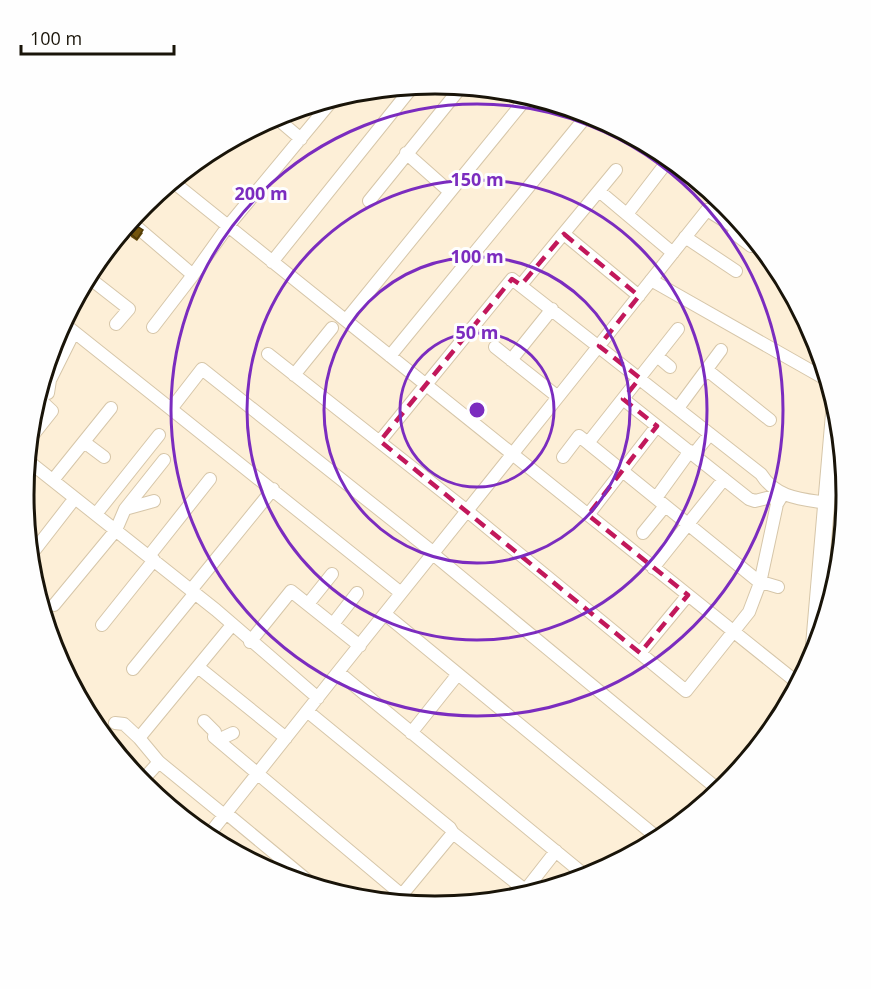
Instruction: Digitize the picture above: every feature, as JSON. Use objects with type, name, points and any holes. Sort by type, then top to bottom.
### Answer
[{"type":"main road","points":[[826,587],[833,441]]},
{"type":"main road","points":[[818,614],[836,466]]},
{"type":"street","points":[[272,262],[407,94]]},
{"type":"street","points":[[369,201],[455,94]]},
{"type":"street","points":[[346,321],[522,103]]},
{"type":"street","points":[[153,327],[228,226],[325,109]]},
{"type":"street","points":[[390,356],[582,121]]},
{"type":"street","points":[[283,124],[301,139]]},
{"type":"street","points":[[406,153],[450,192]]},
{"type":"street","points":[[627,214],[664,165]]},
{"type":"street","points":[[521,285],[616,170]]},
{"type":"street","points":[[179,186],[792,678]]},
{"type":"street","points":[[599,191],[673,253]]},
{"type":"street","points":[[214,828],[707,210],[734,227]]},
{"type":"street","points":[[137,227],[193,275]]},
{"type":"street","points":[[736,229],[734,233],[748,243]]},
{"type":"street","points":[[564,234],[639,296]]},
{"type":"street","points":[[685,237],[736,270]]},
{"type":"street","points":[[380,441],[512,279],[761,474],[767,484],[783,494],[829,514]]},
{"type":"street","points":[[651,280],[818,375]]},
{"type":"street","points":[[96,282],[129,309],[116,324]]},
{"type":"street","points":[[511,360],[552,309]]},
{"type":"street","points":[[294,375],[332,328]]},
{"type":"street","points":[[70,329],[401,593]]},
{"type":"street","points":[[588,443],[678,329]]},
{"type":"street","points":[[60,356],[74,332]]},
{"type":"street","points":[[495,347],[558,397]]},
{"type":"street","points":[[678,408],[721,351]]},
{"type":"street","points":[[268,354],[466,510],[686,692],[749,612],[760,583],[777,504],[783,494]]},
{"type":"street","points":[[657,356],[670,367]]},
{"type":"street","points":[[171,409],[202,369],[433,554],[713,784]]},
{"type":"street","points":[[707,370],[770,420]]},
{"type":"street","points":[[41,425],[52,411],[47,396]]},
{"type":"street","points":[[623,399],[749,499],[755,501],[783,494]]},
{"type":"street","points":[[53,480],[111,408]]},
{"type":"street","points":[[588,515],[657,426]]},
{"type":"street","points":[[643,533],[692,452],[710,434]]},
{"type":"street","points":[[96,514],[159,435]]},
{"type":"street","points":[[563,457],[579,436],[760,583],[778,587]]},
{"type":"street","points":[[84,441],[104,457]]},
{"type":"street","points":[[54,605],[116,530],[125,509],[164,460]]},
{"type":"street","points":[[35,466],[193,592],[318,698]]},
{"type":"street","points":[[102,625],[210,479]]},
{"type":"street","points":[[653,568],[724,479]]},
{"type":"street","points":[[133,669],[273,489]]},
{"type":"street","points":[[38,545],[75,498]]},
{"type":"street","points":[[125,509],[154,501]]},
{"type":"street","points":[[37,541],[42,540]]},
{"type":"street","points":[[308,604],[332,574]]},
{"type":"street","points":[[250,642],[291,591],[360,646]]},
{"type":"street","points":[[333,624],[357,593]]},
{"type":"street","points":[[640,653],[688,596]]},
{"type":"street","points":[[385,614],[651,832]]},
{"type":"street","points":[[138,738],[232,625]]},
{"type":"street","points":[[198,667],[286,738]]},
{"type":"street","points":[[338,672],[577,869]]},
{"type":"street","points":[[411,733],[458,674]]},
{"type":"street","points":[[307,711],[450,828],[516,888]]},
{"type":"street","points":[[204,721],[215,732],[214,737],[393,893]]},
{"type":"street","points":[[116,723],[124,724],[159,762],[225,814],[284,866]]},
{"type":"street","points":[[218,740],[233,733]]},
{"type":"street","points":[[148,774],[159,762]]},
{"type":"street","points":[[402,894],[453,833]]},
{"type":"street","points":[[529,884],[556,852]]},
{"type":"highlighted area","points":[[564,234],[639,296],[599,346],[640,378],[623,399],[657,426],[588,515],[688,595],[640,653],[380,441],[512,279],[521,285]]},
{"type":"building","points":[[137,226],[143,230],[137,239],[131,234]]}]
